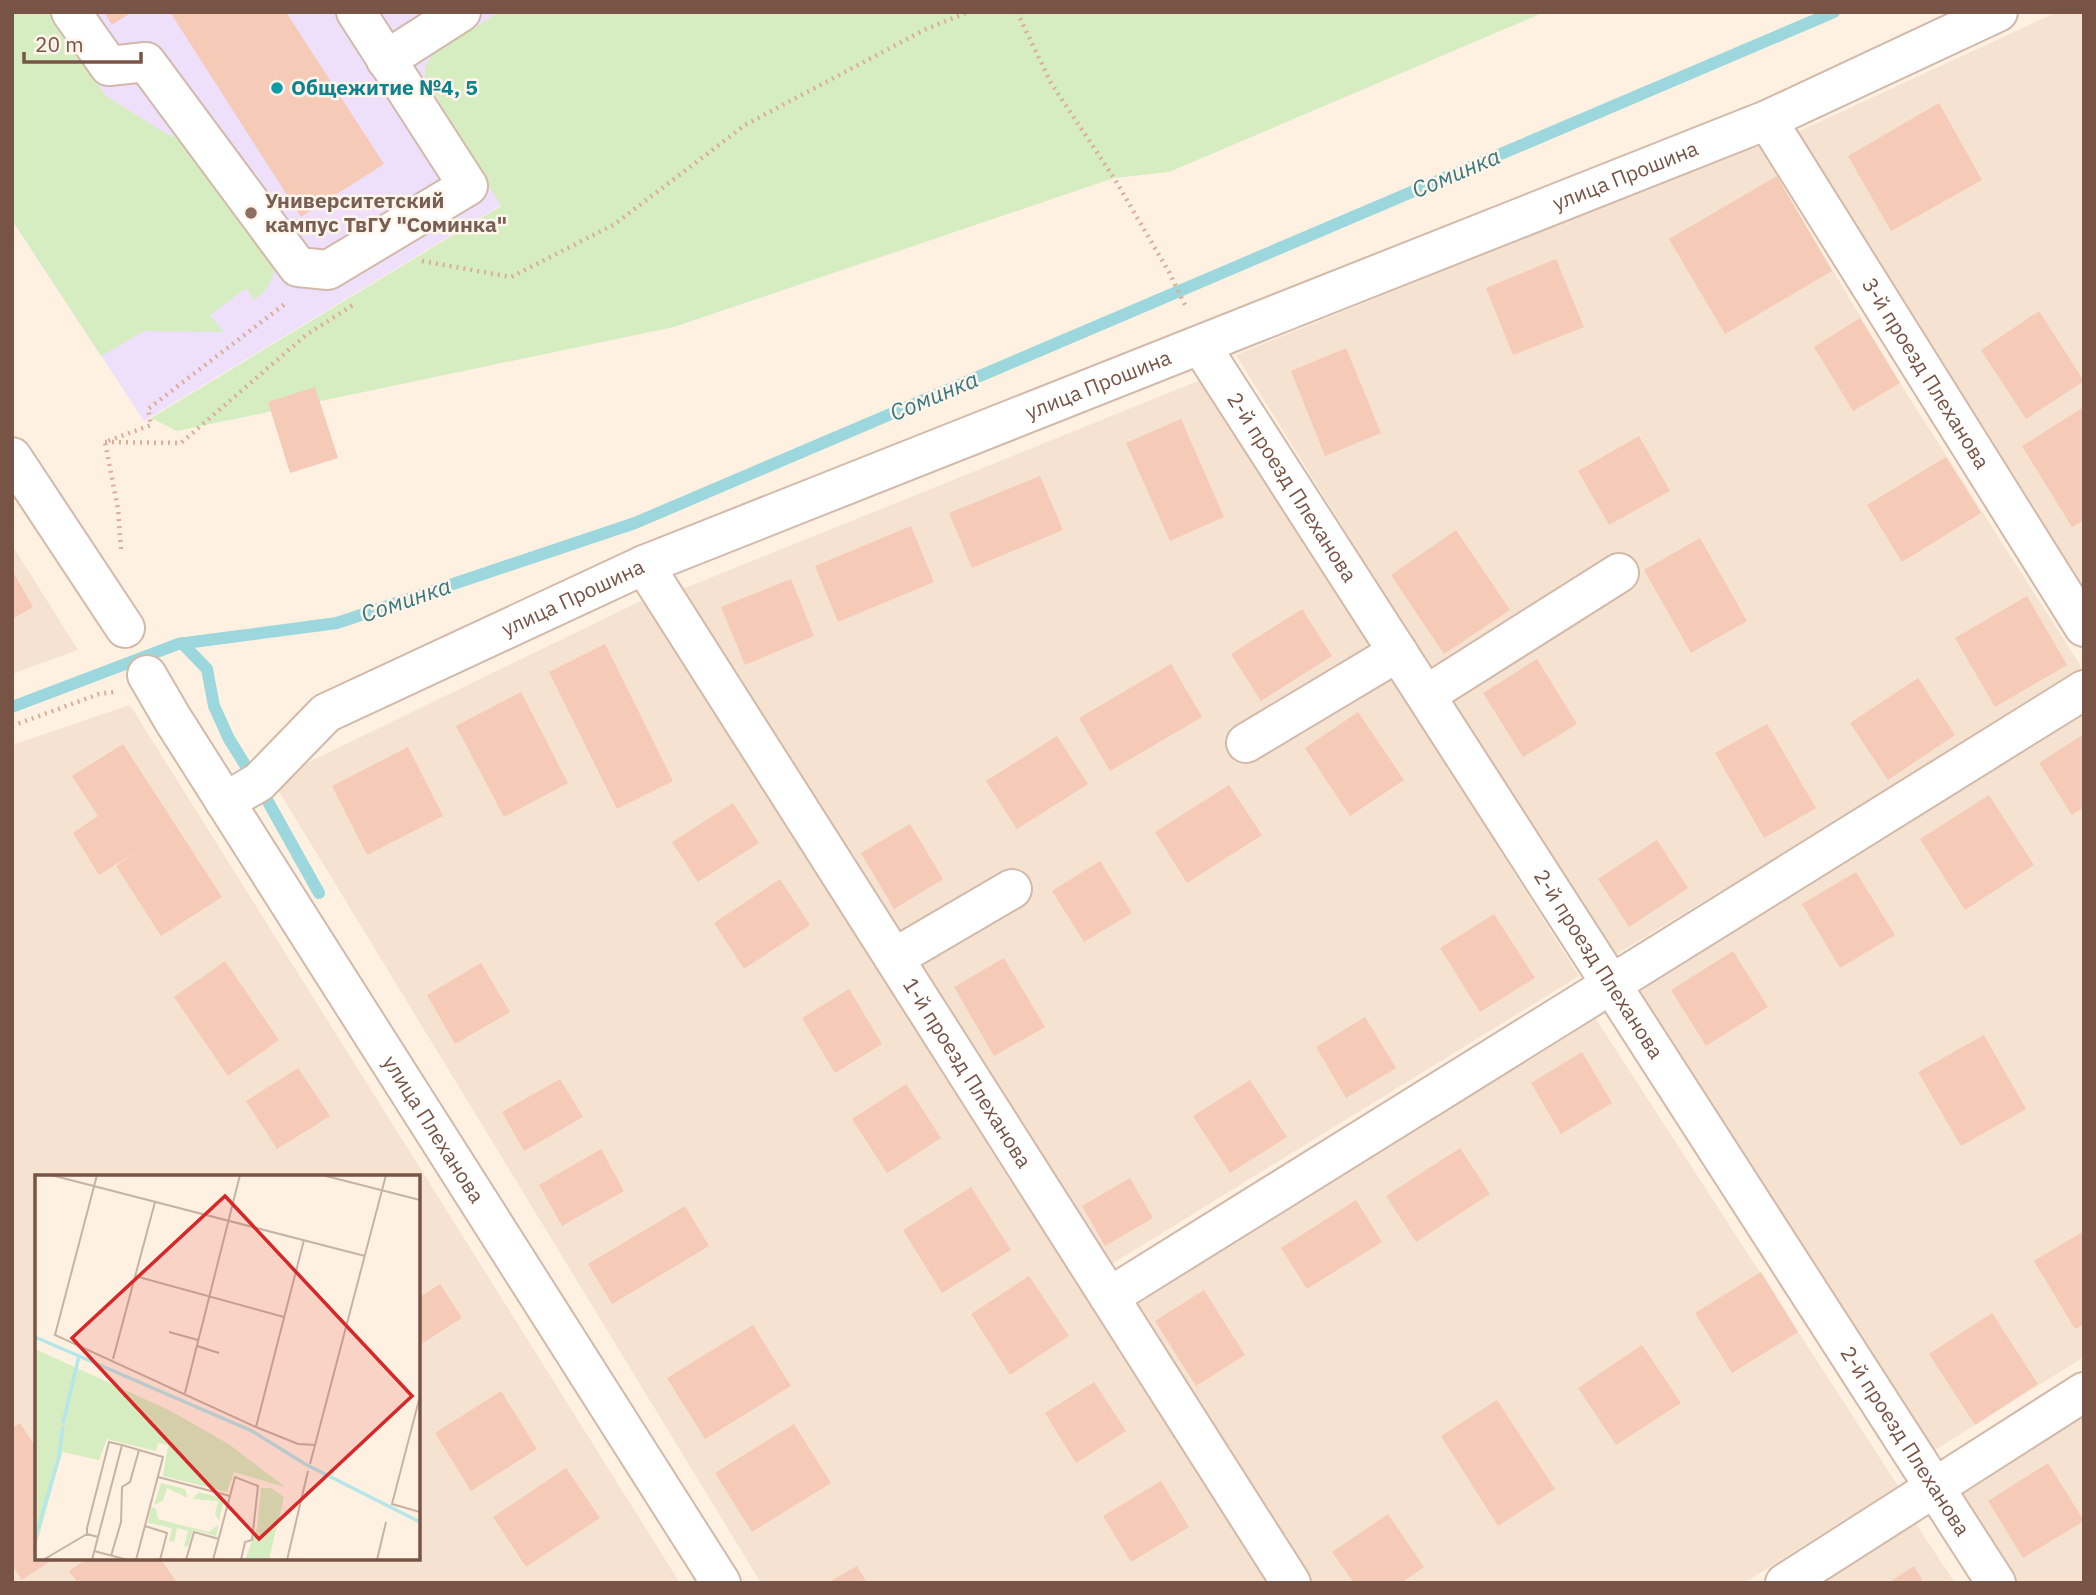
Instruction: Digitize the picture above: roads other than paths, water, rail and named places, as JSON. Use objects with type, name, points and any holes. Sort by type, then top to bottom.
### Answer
[{"type":"street","points":[[71,12],[109,65],[146,62],[298,267],[328,270],[468,186],[356,12]]},
{"type":"street","points":[[386,60],[461,12]]},
{"type":"street","name":"улица Прошина","points":[[225,802],[259,782],[327,713],[643,565],[1197,333],[1768,120],[1998,12]]},
{"type":"street","name":"3-й проезд Плеханова","points":[[1768,120],[2084,627]]},
{"type":"street","name":"2-й проезд Плеханова","points":[[1197,333],[1398,652],[1996,1583]]},
{"type":"street","points":[[12,457],[125,628]]},
{"type":"street","name":"1-й проезд Плеханова","points":[[643,565],[1291,1583]]},
{"type":"street","points":[[1426,695],[1619,573]]},
{"type":"street","points":[[1246,743],[1398,652]]},
{"type":"street","name":"улица Плеханова","points":[[134,683],[225,802],[721,1583]]},
{"type":"street","points":[[1109,1297],[2084,690]]},
{"type":"street","points":[[894,958],[1012,890]]},
{"type":"street","points":[[1784,1583],[2084,1392]]},
{"type":"waterway","name":"Соминка","points":[[12,707],[178,644],[337,623],[635,523],[1834,12]]},
{"type":"waterway","points":[[182,643],[207,669],[214,706],[229,739],[252,776]]},
{"type":"waterway","points":[[262,791],[319,893]]},
{"type":"place","name":"Общежитие №4, 5","points":[[277,88]]},
{"type":"place","name":"Университетский кампус ТвГУ \"Соминка\"","points":[[251,213]]}]
